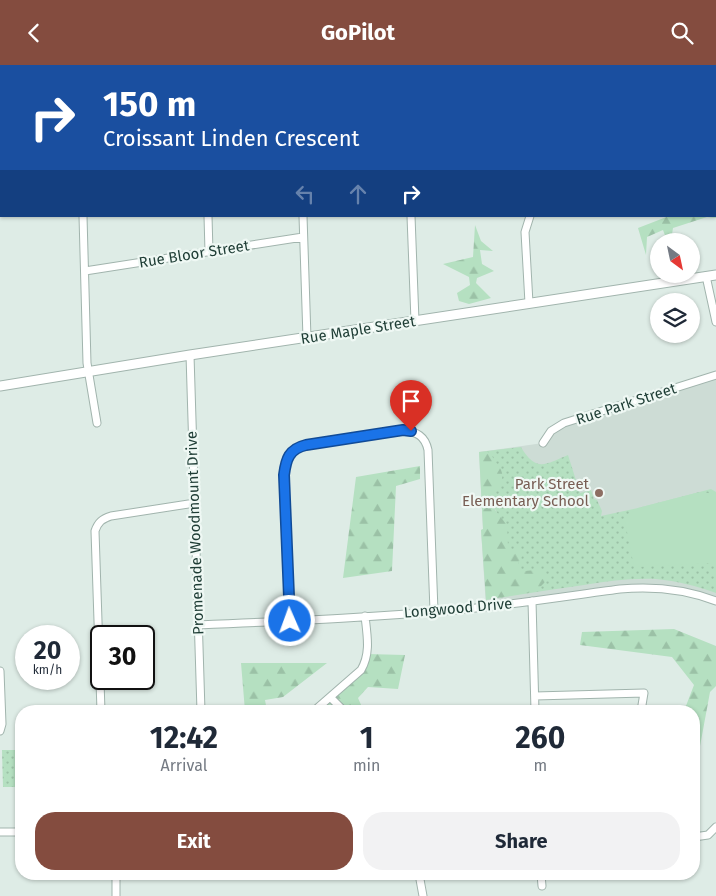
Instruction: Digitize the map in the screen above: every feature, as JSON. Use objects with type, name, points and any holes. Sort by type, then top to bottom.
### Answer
[{"type":"street","points":[[82,217],[88,363],[97,423]]},
{"type":"street","points":[[208,217],[209,252]]},
{"type":"street","points":[[303,217],[306,338]]},
{"type":"street","points":[[411,217],[415,321]]},
{"type":"street","points":[[528,303],[525,232],[530,217]]},
{"type":"street","name":"Rue Bloor Street","points":[[85,271],[303,237]]},
{"type":"street","name":"Rue Maple Street","points":[[0,386],[190,355],[716,275]]},
{"type":"street","points":[[706,276],[716,322]]},
{"type":"street","name":"Promenade Woodmount Drive","points":[[190,355],[201,705]]},
{"type":"street","name":"Rue Park Street","points":[[543,443],[551,431],[564,423],[716,375]]},
{"type":"street","points":[[290,621],[284,475],[285,463],[290,453],[297,447],[306,445],[403,430],[419,434],[426,443],[428,450],[434,611]]},
{"type":"street","points":[[101,705],[96,531],[98,525],[103,518],[111,516],[195,503]]},
{"type":"street","name":"Longwood Drive","points":[[198,625],[434,611],[642,587],[688,593],[716,601]]},
{"type":"street","points":[[532,601],[535,705]]},
{"type":"street","points":[[321,705],[361,670],[365,663],[368,646],[365,616]]},
{"type":"street","points":[[0,671],[2,725],[0,731]]},
{"type":"street","points":[[535,696],[644,693],[642,705]]},
{"type":"street","points":[[330,697],[338,705]]},
{"type":"street","points":[[700,836],[708,835],[716,827]]},
{"type":"street","points":[[0,832],[15,832]]},
{"type":"street","points":[[116,880],[116,896]]},
{"type":"street","points":[[420,880],[423,896]]},
{"type":"street","points":[[542,880],[542,886]]},
{"type":"shaded area","name":"Park Street Elementary School","points":[[716,375],[716,601],[643,587],[486,607],[481,530],[483,529],[479,452],[543,443],[564,423]]},
{"type":"green space","points":[[666,217],[707,217],[673,228],[672,233],[664,233],[663,230],[650,233],[650,236],[647,237],[646,255],[638,228]]},
{"type":"green space","points":[[475,225],[481,241],[493,251],[480,250],[482,264],[494,271],[477,278],[476,283],[491,298],[469,304],[459,301],[457,293],[470,285],[469,277],[443,264],[473,257]]},
{"type":"green space","points":[[521,447],[532,460],[542,464],[568,455],[580,493],[591,490],[594,499],[597,500],[602,511],[601,516],[711,489],[716,492],[716,593],[672,581],[638,579],[602,582],[500,598],[503,526],[490,498],[487,451]]},
{"type":"green space","points":[[487,451],[493,457],[502,473],[501,481],[490,498],[495,510],[507,525],[508,547],[514,552],[518,549],[523,554],[515,570],[533,570],[546,574],[545,582],[536,591],[486,600],[481,530],[483,529],[479,452]]},
{"type":"green space","points":[[420,466],[420,479],[396,486],[392,571],[343,578],[356,477]]},
{"type":"green space","points":[[700,492],[716,494],[716,563],[634,567],[624,517],[638,508]]},
{"type":"green space","points":[[674,629],[716,646],[716,686],[710,692],[700,746],[700,705],[686,705],[694,685],[672,657],[580,645],[582,632]]},
{"type":"green space","points":[[367,654],[405,655],[398,689],[368,687],[358,698],[361,705],[321,705],[361,670]]},
{"type":"green space","points":[[241,663],[327,663],[283,697],[265,700],[266,705],[244,705]]},
{"type":"green space","points":[[2,750],[15,750],[15,787],[3,787]]},
{"type":"place","name":"Park Street Elementary School","points":[[599,493]]},
{"type":"route","points":[[290,621],[284,475],[285,463],[290,453],[297,447],[306,445],[403,430],[411,431]]}]
